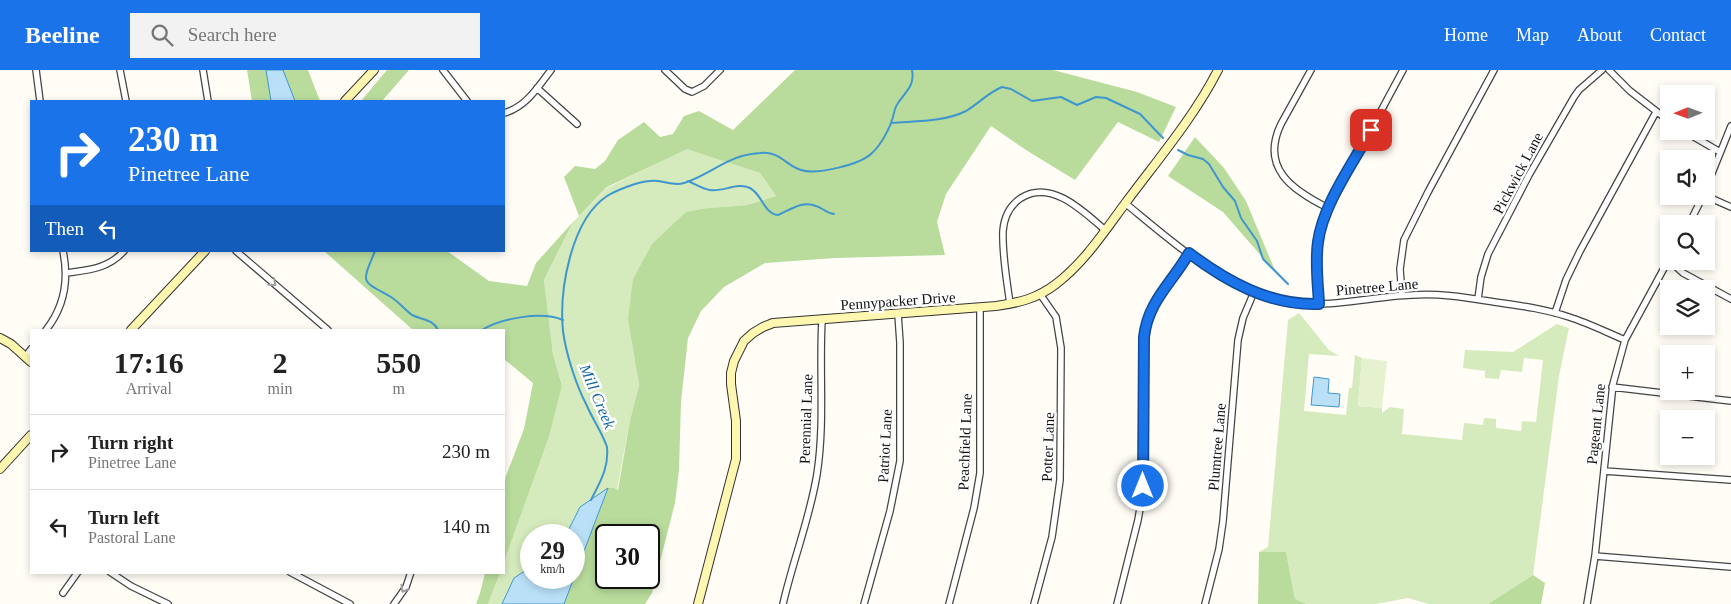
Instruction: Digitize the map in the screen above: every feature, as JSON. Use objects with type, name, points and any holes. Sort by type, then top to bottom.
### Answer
[{"type":"street","points":[[36,70],[40,100]]},
{"type":"street","points":[[120,70],[126,100]]},
{"type":"street","points":[[203,70],[208,100]]},
{"type":"street","points":[[346,100],[374,70]]},
{"type":"street","points":[[443,70],[466,100]]},
{"type":"street","points":[[505,113],[520,107],[551,70]]},
{"type":"street","points":[[665,70],[685,89],[692,92],[704,86],[720,70]]},
{"type":"street","points":[[1311,70],[1281,124],[1274,142],[1274,151],[1278,168],[1287,181],[1299,192],[1328,208]]},
{"type":"street","points":[[1319,304],[1317,244],[1321,226],[1328,208],[1403,70]]},
{"type":"street","points":[[1402,295],[1400,269],[1404,240],[1494,70]]},
{"type":"street","name":"Pickwick Lane","points":[[1478,299],[1485,262],[1529,175],[1574,97],[1579,90],[1602,70]]},
{"type":"street","points":[[1609,70],[1622,84],[1660,115]]},
{"type":"street","name":"Pennypacker Drive","points":[[698,604],[736,459],[737,433],[731,373],[738,350],[744,341],[762,327],[784,322],[980,308],[1022,302],[1040,294],[1055,285],[1073,269],[1105,230],[1195,111],[1216,71]]},
{"type":"street","points":[[537,88],[578,124]]},
{"type":"street","points":[[1555,313],[1570,271],[1656,112]]},
{"type":"street","points":[[1715,165],[1731,126]]},
{"type":"street","points":[[1699,140],[1720,152]]},
{"type":"street","points":[[1010,304],[1003,231],[1007,213],[1018,200],[1034,192],[1052,193],[1068,201],[1105,230]]},
{"type":"street","points":[[1715,200],[1731,207]]},
{"type":"street","name":"Pinetree Lane","points":[[1125,203],[1189,253],[1228,280],[1254,292],[1297,303],[1319,304],[1428,294],[1478,299],[1555,313],[1579,320],[1625,340]]},
{"type":"street","points":[[47,329],[62,304],[66,273],[64,252]]},
{"type":"street","points":[[66,273],[102,267],[123,252]]},
{"type":"street","points":[[132,329],[203,252]]},
{"type":"street","points":[[237,252],[327,329]]},
{"type":"street","points":[[1117,604],[1142,497],[1143,347],[1145,327],[1151,308],[1189,253]]},
{"type":"street","name":"Pageant Lane","points":[[1587,604],[1595,556],[1612,387],[1625,340],[1664,270]]},
{"type":"street","points":[[1680,270],[1731,299]]},
{"type":"street","name":"Plumtree Lane","points":[[1205,604],[1219,549],[1223,521],[1238,340],[1243,318],[1254,292]]},
{"type":"street","name":"Potter Lane","points":[[1034,604],[1052,537],[1060,480],[1061,348],[1056,317],[1040,294]]},
{"type":"street","name":"Peachfield Lane","points":[[949,604],[974,508],[980,473],[980,308]]},
{"type":"street","name":"Patriot Lane","points":[[864,604],[893,501],[900,461],[898,314]]},
{"type":"street","name":"Perennial Lane","points":[[784,604],[817,476],[820,441],[822,320]]},
{"type":"street","points":[[0,338],[28,359]]},
{"type":"street","points":[[1612,387],[1731,400]]},
{"type":"street","points":[[0,469],[30,435]]},
{"type":"street","points":[[1604,471],[1731,480]]},
{"type":"street","points":[[1595,556],[1731,567]]},
{"type":"street","points":[[63,593],[77,574]]},
{"type":"street","points":[[113,574],[131,586],[168,604]]},
{"type":"street","points":[[294,574],[350,604]]},
{"type":"street","points":[[394,604],[406,587],[410,574]]},
{"type":"green space","points":[[247,70],[308,70],[320,100],[252,100]]},
{"type":"green space","points":[[387,70],[409,70],[383,100],[362,100]]},
{"type":"green space","points":[[795,70],[1053,70],[1137,92],[1176,107],[1159,142],[1118,122],[1075,180],[991,126],[946,194],[937,222],[945,255],[835,258],[765,263],[724,287],[701,311],[688,338],[681,402],[679,470],[675,503],[660,562],[660,524],[595,524],[595,589],[653,589],[652,593],[645,604],[564,604],[570,589],[585,589],[585,549],[608,488],[618,490],[630,420],[639,385],[628,320],[633,279],[652,244],[686,212],[747,205],[776,196],[760,173],[687,149],[607,187],[579,216],[564,177],[575,166],[595,169],[605,161],[618,140],[644,122],[660,137],[673,134],[684,116],[699,111],[733,130]]},
{"type":"green space","points":[[1195,137],[1224,168],[1246,201],[1276,273],[1223,212],[1168,176]]},
{"type":"green space","points":[[687,148],[760,173],[776,196],[747,205],[709,208],[628,320],[639,385],[630,420],[617,490],[608,488],[580,507],[572,524],[520,524],[520,574],[514,578],[502,604],[488,604],[500,574],[505,574],[505,559],[549,437],[562,386],[553,354],[544,280],[573,222],[607,188]]},
{"type":"green space","points":[[573,222],[544,280],[553,354],[562,386],[549,437],[505,559],[505,481],[524,429],[533,383],[505,360],[505,329],[412,329],[325,252],[448,252],[489,281],[527,286],[536,263]]},
{"type":"green space","points":[[1299,313],[1329,350],[1339,356],[1309,354],[1304,411],[1346,415],[1349,388],[1352,388],[1355,355],[1362,358],[1358,406],[1382,408],[1382,413],[1390,407],[1404,409],[1402,434],[1462,440],[1464,423],[1483,425],[1484,418],[1496,419],[1496,428],[1521,431],[1522,421],[1536,422],[1543,360],[1524,358],[1522,372],[1501,370],[1499,379],[1485,378],[1485,371],[1463,368],[1465,350],[1513,352],[1557,324],[1569,328],[1559,376],[1533,575],[1488,604],[1429,604],[1408,598],[1376,604],[1307,604],[1295,599],[1286,552],[1259,552],[1268,547],[1288,320]]},
{"type":"green space","points":[[1362,358],[1387,361],[1382,408],[1358,406]]},
{"type":"green space","points":[[1259,552],[1286,552],[1295,599],[1307,604],[1258,604]]},
{"type":"green space","points":[[485,574],[500,574],[488,604],[476,604]]},
{"type":"green space","points":[[1533,575],[1545,583],[1541,604],[1488,604]]},
{"type":"water","points":[[266,70],[283,70],[295,100],[271,100]]},
{"type":"water","points":[[1314,377],[1329,379],[1328,393],[1340,394],[1339,407],[1311,405]]},
{"type":"water","points":[[608,488],[585,549],[585,524],[572,524],[580,507]]},
{"type":"water","points":[[520,574],[520,589],[570,589],[564,604],[502,604],[514,578]]},
{"type":"waterway","name":"Mill Creek","points":[[591,500],[601,481],[607,462],[607,447],[583,398],[572,369],[564,340],[562,314],[563,296],[570,257],[584,221],[607,196],[617,191],[643,182],[684,183],[748,154],[773,154],[795,168],[808,171],[838,168],[858,161],[872,153],[885,136],[896,106],[911,84],[912,70]]},
{"type":"waterway","points":[[892,123],[930,120],[957,115],[1002,87],[1011,89],[1032,101],[1061,97],[1077,105],[1096,97],[1106,98],[1140,114],[1163,138]]},
{"type":"waterway","points":[[1178,150],[1203,159],[1209,164],[1223,187],[1235,201],[1241,218],[1257,241],[1263,259],[1288,284]]},
{"type":"waterway","points":[[688,181],[710,190],[745,186],[754,191],[766,208],[773,214],[778,215],[806,204],[811,204],[834,214]]},
{"type":"waterway","points":[[375,252],[367,270],[366,276],[369,284],[394,299],[412,315],[427,320],[438,329]]},
{"type":"waterway","points":[[484,329],[500,322],[522,317],[544,316],[563,320]]},
{"type":"route","points":[[1143,486],[1143,347],[1145,327],[1151,308],[1161,292],[1172,280],[1189,253],[1220,275],[1246,289],[1297,303],[1319,304],[1317,244],[1321,226],[1343,179],[1371,130]]}]
